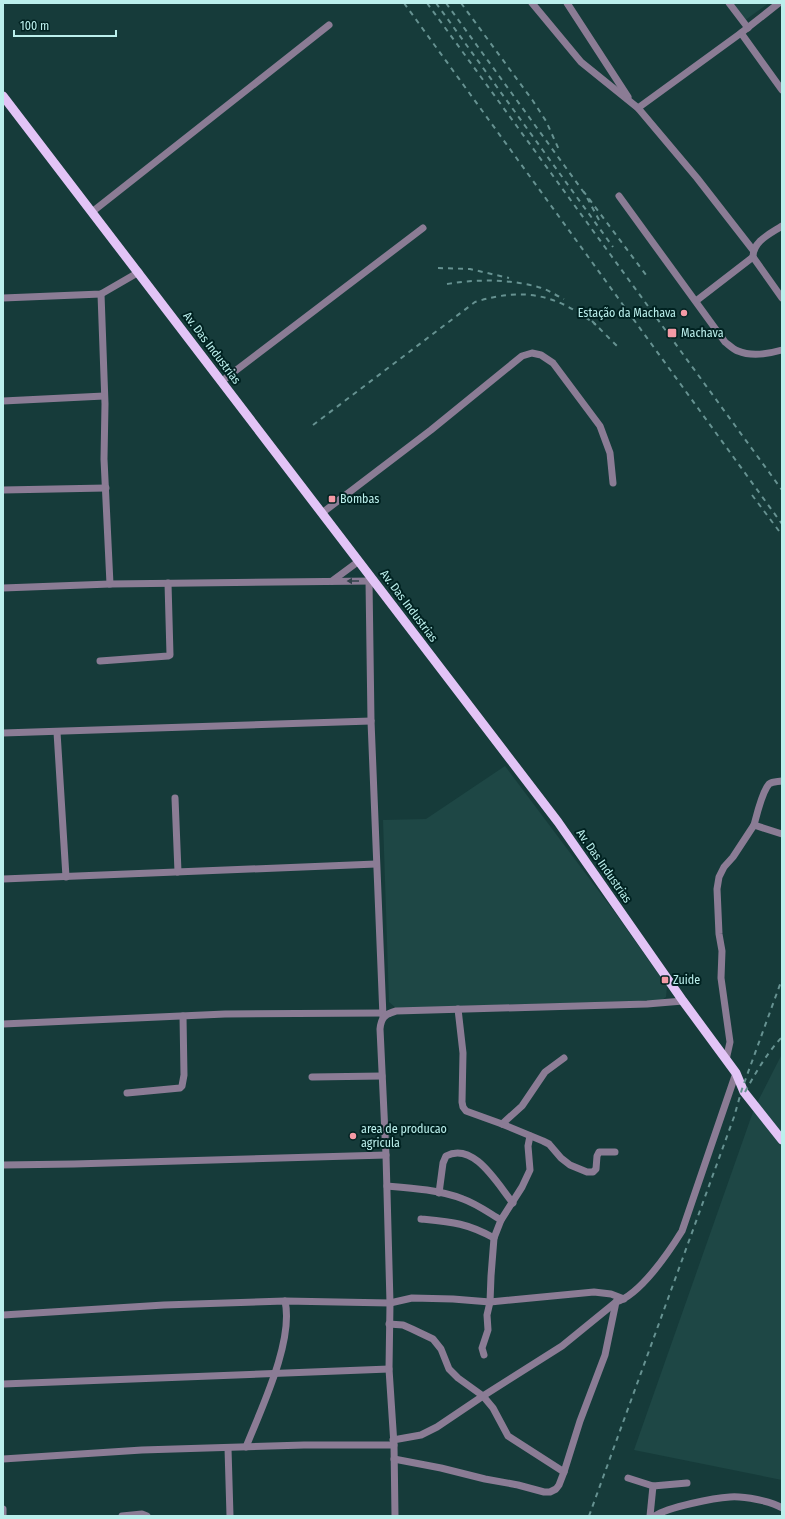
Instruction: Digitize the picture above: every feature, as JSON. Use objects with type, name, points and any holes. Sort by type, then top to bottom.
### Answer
[{"type":"main road","name":"Av. Das Industrias","points":[[3,96],[359,561],[372,581],[558,822],[683,1001],[736,1073],[744,1092],[782,1140]]},
{"type":"street","points":[[532,3],[581,62],[638,108],[697,178],[753,254],[782,298]]},
{"type":"street","points":[[567,3],[632,102]]},
{"type":"street","points":[[729,3],[748,28]]},
{"type":"street","points":[[638,108],[748,28],[779,3]]},
{"type":"street","points":[[92,212],[329,25]]},
{"type":"street","points":[[741,33],[782,90]]},
{"type":"street","points":[[619,196],[726,342],[737,351],[751,354],[772,353],[782,350]]},
{"type":"street","points":[[696,301],[753,254],[755,245],[782,226]]},
{"type":"street","points":[[222,381],[423,228]]},
{"type":"street","points":[[3,298],[101,294],[139,272]]},
{"type":"street","points":[[101,294],[110,584]]},
{"type":"street","points":[[322,513],[431,430],[518,359],[532,353],[541,355],[553,363],[600,426],[610,453],[613,483]]},
{"type":"street","points":[[3,401],[104,396]]},
{"type":"street","points":[[3,490],[106,488]]},
{"type":"street","points":[[331,581],[359,561]]},
{"type":"street","points":[[3,588],[110,584],[372,581],[371,721],[383,1015],[380,1029],[386,1155],[390,1303],[389,1369],[394,1459],[395,1516]]},
{"type":"street","points":[[100,661],[168,656],[170,654],[168,583]]},
{"type":"street","points":[[3,733],[371,721]]},
{"type":"street","points":[[57,732],[66,877]]},
{"type":"street","points":[[726,1060],[730,1042],[721,978],[722,951],[719,934],[717,889],[719,877],[724,867],[733,857],[754,824],[763,795],[769,785],[774,782],[782,781]]},
{"type":"street","points":[[175,798],[178,872]]},
{"type":"street","points":[[754,824],[782,834]]},
{"type":"street","points":[[3,879],[376,864]]},
{"type":"street","points":[[3,1024],[225,1014],[383,1015],[396,1011],[646,1004],[683,1001]]},
{"type":"street","points":[[458,1009],[463,1053],[461,1096],[463,1107],[466,1111],[550,1144],[561,1158],[570,1165],[591,1173],[596,1169],[597,1156],[599,1152],[615,1152]]},
{"type":"street","points":[[127,1093],[180,1088],[182,1086],[184,1075],[183,1016]]},
{"type":"street","points":[[502,1124],[522,1106],[544,1072],[564,1058]]},
{"type":"street","points":[[3,1459],[142,1450],[393,1442],[421,1435],[437,1427],[482,1396],[562,1346],[616,1302],[624,1300],[638,1289],[672,1248],[682,1231],[736,1073]]},
{"type":"street","points":[[312,1077],[382,1076]]},
{"type":"street","points":[[484,1355],[482,1344],[488,1334],[487,1315],[490,1302],[490,1276],[494,1238],[501,1220],[513,1203],[530,1170],[528,1146],[530,1136]]},
{"type":"street","points":[[440,1193],[443,1163],[446,1156],[451,1153],[466,1154],[474,1157],[481,1163],[513,1203]]},
{"type":"street","points":[[3,1165],[386,1155]]},
{"type":"street","points":[[386,1186],[406,1187],[440,1193],[465,1200],[501,1220]]},
{"type":"street","points":[[421,1219],[458,1222],[473,1227],[494,1238]]},
{"type":"street","points":[[3,1315],[164,1305],[285,1301],[390,1303],[412,1298],[453,1298],[490,1302],[594,1292],[611,1294],[624,1300]]},
{"type":"street","points":[[246,1447],[276,1373],[287,1321],[285,1301]]},
{"type":"street","points":[[394,1459],[441,1468],[544,1492],[550,1492],[556,1489],[564,1472],[605,1354],[616,1302]]},
{"type":"street","points":[[389,1324],[402,1325],[433,1339],[441,1349],[448,1369],[482,1396],[493,1408],[508,1436],[564,1472]]},
{"type":"street","points":[[3,1384],[389,1369]]},
{"type":"street","points":[[228,1448],[230,1516]]},
{"type":"street","points":[[628,1478],[653,1486],[687,1483]]},
{"type":"street","points":[[650,1516],[653,1486]]},
{"type":"street","points":[[655,1516],[666,1510],[730,1497],[738,1497],[776,1504],[782,1508]]},
{"type":"street","points":[[3,1509],[3,1516]]},
{"type":"street","points":[[122,1516],[142,1514],[147,1516]]},
{"type":"shaded area","points":[[731,3],[769,3],[744,21]]},
{"type":"shaded area","points":[[505,766],[616,914],[667,986],[666,997],[662,1000],[396,1008],[389,1002],[383,820],[426,819]]},
{"type":"shaded area","points":[[782,1054],[782,1480],[634,1450],[754,1109]]},
{"type":"railway","points":[[404,3],[782,524]]},
{"type":"railway","points":[[427,3],[782,490]]},
{"type":"railway","points":[[436,3],[613,247]]},
{"type":"railway","points":[[446,3],[585,194]]},
{"type":"railway","points":[[461,3],[533,101],[546,121],[560,152]]},
{"type":"railway","points":[[599,220],[584,192],[646,275]]},
{"type":"railway","points":[[438,268],[470,269],[509,278]]},
{"type":"railway","points":[[447,284],[470,281],[516,282],[541,288],[564,299]]},
{"type":"railway","points":[[313,425],[475,302],[493,297],[509,295],[539,296],[567,306],[596,325]]},
{"type":"railway","points":[[592,321],[619,348]]},
{"type":"railway","points":[[752,495],[782,535]]},
{"type":"railway","points":[[589,1516],[734,1117],[742,1089],[782,979]]},
{"type":"railway","points":[[745,1092],[762,1063],[782,1037]]},
{"type":"place","name":"Estação da Machava","points":[[684,313]]},
{"type":"place","name":"Machava","points":[[672,333]]},
{"type":"place","name":"Bombas","points":[[332,499]]},
{"type":"place","name":"Zuide","points":[[665,980]]},
{"type":"place","name":"area de producao agricula","points":[[353,1136]]}]
